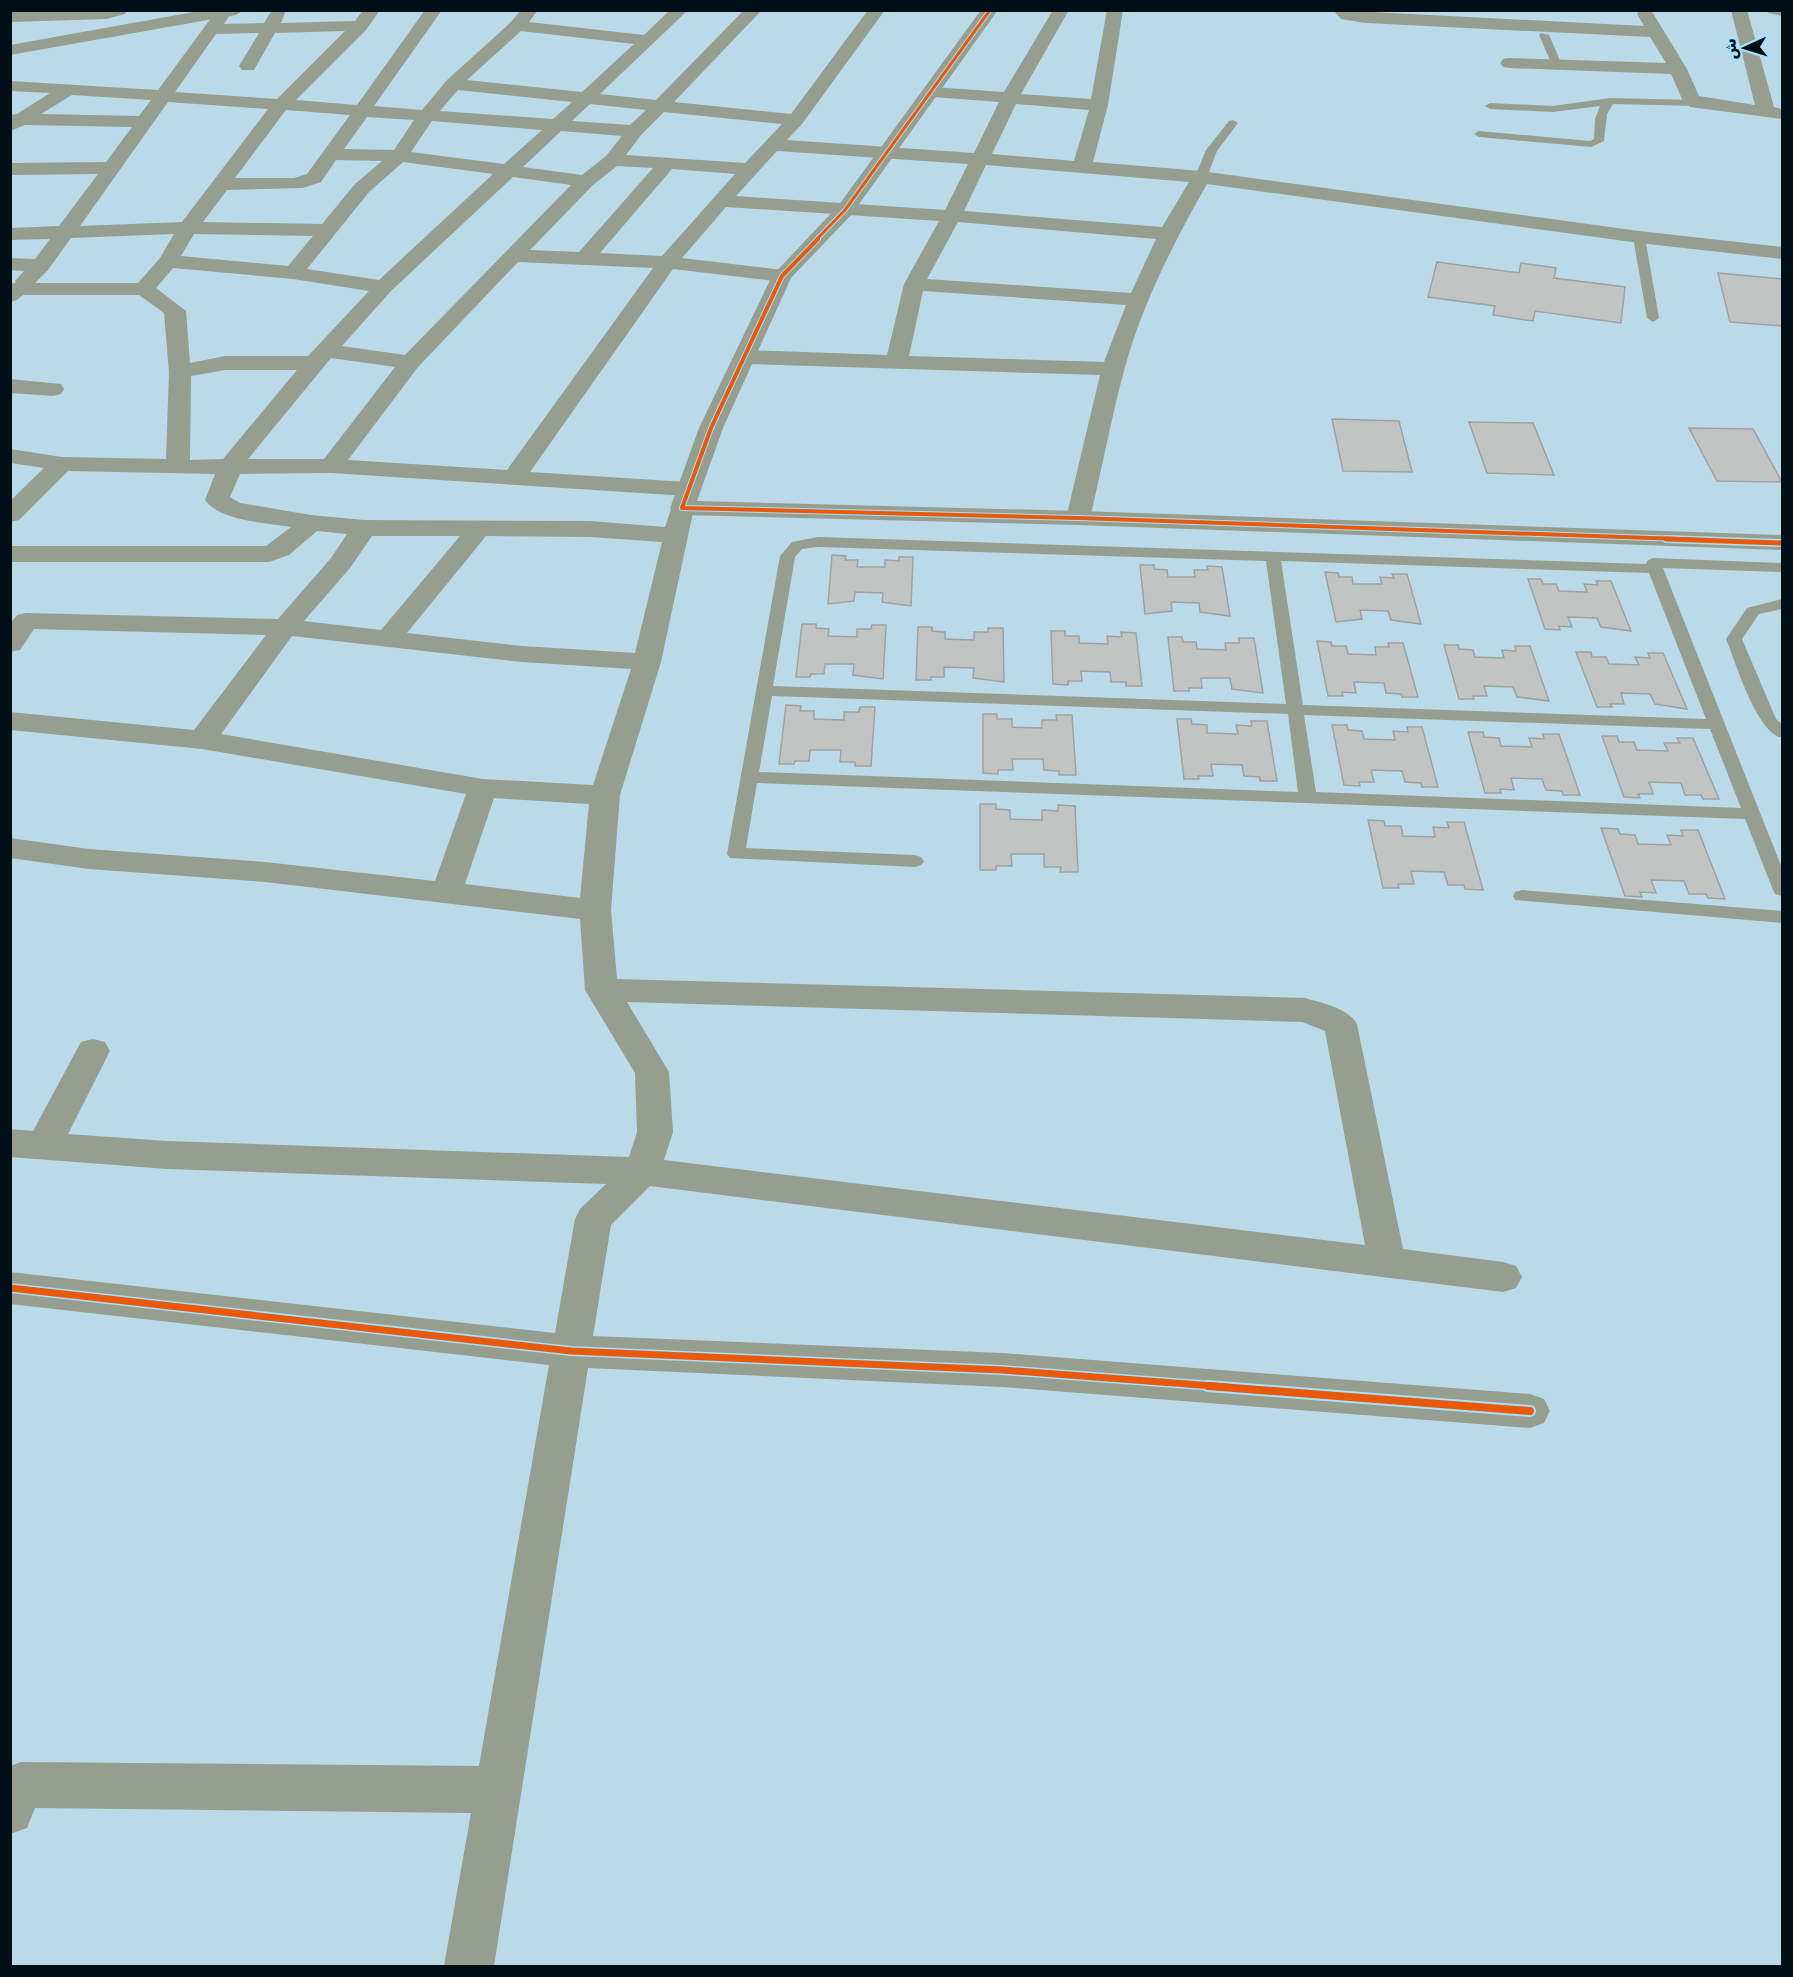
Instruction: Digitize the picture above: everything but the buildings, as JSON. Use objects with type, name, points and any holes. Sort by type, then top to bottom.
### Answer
[{"type":"street","points":[[10,17],[106,14],[121,10]]},
{"type":"street","points":[[248,66],[280,10]]},
{"type":"street","points":[[144,290],[168,261],[188,228],[280,106],[360,26],[372,10]]},
{"type":"street","points":[[223,184],[307,182],[314,178],[434,10]]},
{"type":"street","points":[[293,273],[362,188],[399,156],[426,116],[453,84],[517,26],[530,10]]},
{"type":"street","points":[[680,10],[384,287],[319,357],[231,465],[216,500],[233,508],[311,523],[364,528],[590,529],[682,510]]},
{"type":"street","points":[[331,466],[410,362],[586,181],[613,160],[635,131],[754,10]]},
{"type":"street","points":[[513,479],[667,262],[796,120],[877,10]]},
{"type":"street","points":[[469,1966],[496,1790],[593,1219],[642,1171],[655,1132],[652,1072],[603,990],[595,910],[605,795],[648,662],[682,510],[711,428],[782,276],[845,210],[889,153],[990,10]]},
{"type":"street","points":[[897,362],[914,284],[952,216],[1010,98],[1061,10]]},
{"type":"street","points":[[1082,166],[1099,105],[1114,10]]},
{"type":"street","points":[[1341,10],[1347,16],[1366,18],[1499,17],[1655,32]]},
{"type":"street","points":[[1643,10],[1678,69],[1691,99],[1696,103],[1774,113],[1739,10]]},
{"type":"street","points":[[1774,10],[1782,11]]},
{"type":"street","points":[[14,293],[41,266],[211,29],[229,12]]},
{"type":"street","points":[[10,50],[229,12]]},
{"type":"street","points":[[211,29],[360,26]]},
{"type":"street","points":[[517,26],[648,40]]},
{"type":"street","points":[[1509,63],[1678,69]]},
{"type":"street","points":[[453,84],[796,120]]},
{"type":"street","points":[[10,86],[635,131]]},
{"type":"street","points":[[14,121],[69,89]]},
{"type":"street","points":[[933,92],[1099,105]]},
{"type":"street","points":[[14,121],[144,122]]},
{"type":"street","points":[[775,145],[1082,166],[1201,177],[1639,237],[1782,253]]},
{"type":"street","points":[[330,154],[399,156],[586,181]]},
{"type":"street","points":[[613,160],[750,168]]},
{"type":"street","points":[[585,258],[667,163]]},
{"type":"street","points":[[10,184],[18,168],[113,168]]},
{"type":"street","points":[[1078,518],[1113,369],[1139,300],[1168,234],[1201,177]]},
{"type":"street","points":[[720,201],[952,216],[1168,234]]},
{"type":"street","points":[[10,234],[188,228],[327,230]]},
{"type":"street","points":[[514,256],[667,262],[782,276]]},
{"type":"street","points":[[168,261],[293,273],[384,287]]},
{"type":"street","points":[[10,264],[41,266]]},
{"type":"street","points":[[914,284],[1139,300]]},
{"type":"street","points":[[14,293],[144,290],[175,311],[180,372],[178,467]]},
{"type":"street","points":[[180,372],[225,363],[319,357],[410,362]]},
{"type":"street","points":[[746,357],[1113,369]]},
{"type":"street","points":[[10,386],[53,388]]},
{"type":"street","points":[[10,456],[62,464],[178,467],[331,466],[513,479],[682,510],[1078,518],[1782,543]]},
{"type":"street","points":[[10,515],[62,464]]},
{"type":"street","points":[[10,554],[269,554],[280,550],[311,523]]},
{"type":"street","points":[[202,740],[285,627],[341,563],[364,528]]},
{"type":"street","points":[[388,639],[478,530]]},
{"type":"street","points":[[10,644],[18,620],[285,627],[522,654],[648,662]]},
{"type":"street","points":[[10,721],[202,740],[483,788],[605,795]]},
{"type":"street","points":[[446,893],[483,788]]},
{"type":"street","points":[[10,848],[89,859],[265,872],[595,910]]},
{"type":"street","points":[[603,990],[1305,1010],[1340,1024],[1387,1262]]},
{"type":"street","points":[[27,1144],[93,1051]]},
{"type":"street","points":[[27,1144],[166,1155],[642,1171],[1503,1277]]},
{"type":"street","points":[[10,1288],[571,1351],[1002,1370],[1530,1411]]},
{"type":"street","points":[[14,1794],[496,1790]]},
{"type":"lane","points":[[1544,35],[1557,65]]},
{"type":"lane","points":[[1490,106],[1553,110],[1610,101],[1696,103]]},
{"type":"lane","points":[[1479,134],[1591,144],[1599,141],[1601,113],[1610,101]]},
{"type":"lane","points":[[1201,177],[1212,150],[1233,123]]},
{"type":"lane","points":[[1639,237],[1653,318]]},
{"type":"lane","points":[[915,861],[736,854],[788,556],[797,545],[818,542],[1655,569]]},
{"type":"lane","points":[[1273,557],[1308,797]]},
{"type":"lane","points":[[1782,567],[1653,563],[1782,890]]},
{"type":"lane","points":[[1782,604],[1754,610],[1734,639],[1768,721],[1782,733]]},
{"type":"lane","points":[[765,691],[1716,724]]},
{"type":"lane","points":[[750,777],[1752,814]]},
{"type":"lane","points":[[1522,896],[1782,917]]},
{"type":"cycle path","points":[[990,10],[845,210],[782,276],[711,428],[682,508],[1078,518],[1782,543]]},
{"type":"cycle path","points":[[10,1288],[571,1351],[1002,1370],[1530,1411]]}]
